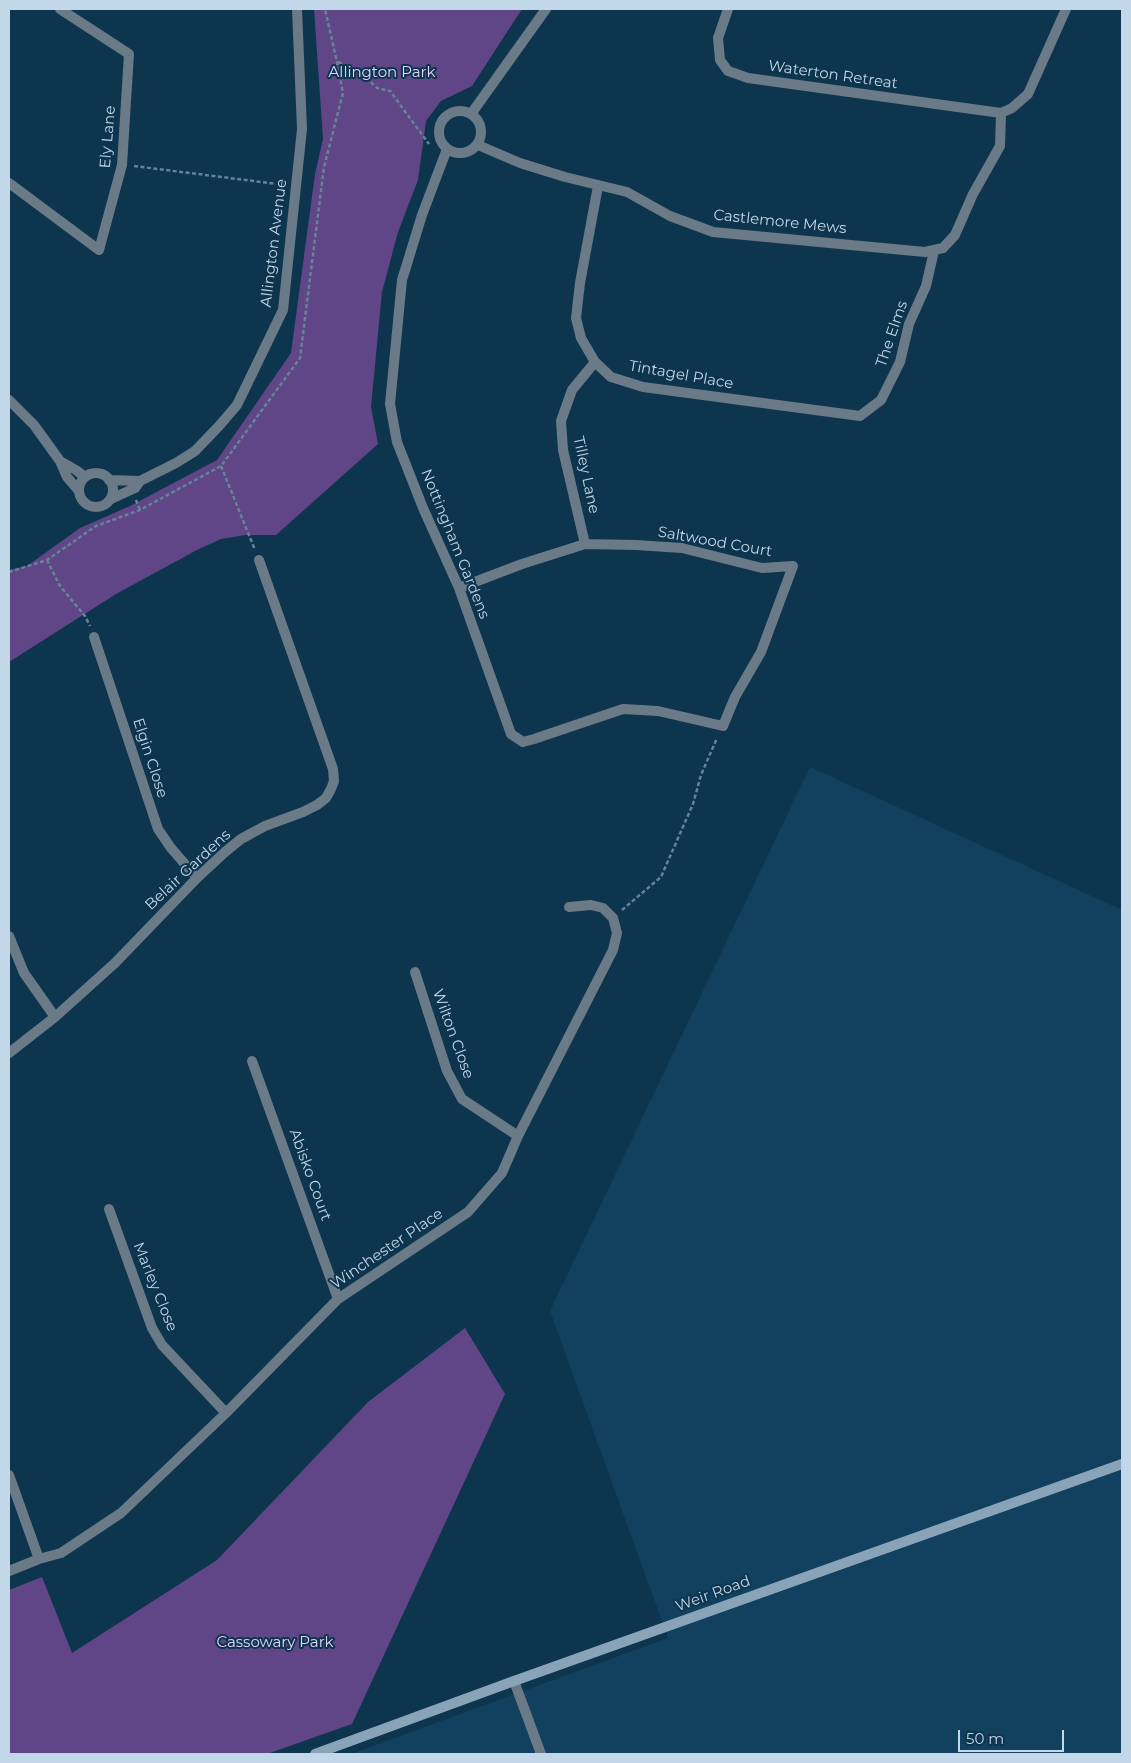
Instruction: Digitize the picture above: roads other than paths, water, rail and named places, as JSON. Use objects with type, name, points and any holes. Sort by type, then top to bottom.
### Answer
[{"type":"street","name":"Ely Lane","points":[[9,183],[99,250],[122,164],[129,54],[60,9]]},
{"type":"street","name":"Allington Avenue","points":[[109,480],[140,481],[176,464],[195,451],[237,405],[283,310],[302,129],[297,9]]},
{"type":"street","points":[[471,114],[546,9]]},
{"type":"street","name":"Waterton Retreat","points":[[728,9],[718,38],[720,60],[728,71],[748,78],[1001,113]]},
{"type":"street","points":[[934,251],[943,248],[955,235],[973,194],[1000,146],[1001,113],[1012,108],[1028,94],[1066,9]]},
{"type":"street","points":[[460,111],[471,114],[476,117],[481,128],[481,140],[478,145],[464,154],[458,154],[447,149],[443,145],[439,134],[444,118],[460,111]]},
{"type":"street","name":"Castlemore Mews","points":[[478,145],[520,163],[598,186],[627,192],[670,216],[713,232],[925,252],[934,251]]},
{"type":"street","name":"Nottingham Gardens","points":[[447,149],[422,215],[402,280],[390,404],[397,442],[458,588],[511,734],[523,742],[623,709],[658,711],[723,726]]},
{"type":"street","name":"Tintagel Place","points":[[598,186],[580,283],[576,318],[581,338],[595,362],[611,377],[643,387],[860,416]]},
{"type":"street","name":"The Elms","points":[[860,416],[881,400],[900,362],[909,324],[926,286],[934,251]]},
{"type":"street","name":"Tilley Lane","points":[[586,544],[563,450],[561,421],[572,390],[595,362]]},
{"type":"street","points":[[9,400],[34,425],[60,461],[82,501],[92,507],[102,506],[111,499],[112,487],[109,480],[100,474],[90,474],[80,483],[78,491]]},
{"type":"street","points":[[60,461],[85,477]]},
{"type":"street","name":"Allington Avenue","points":[[111,499],[135,488],[140,481]]},
{"type":"street","name":"Saltwood Court","points":[[458,588],[522,564],[586,544],[682,548],[762,568],[793,566],[761,652],[735,697],[723,726]]},
{"type":"street","name":"Belair Gardens","points":[[9,1053],[55,1018],[115,963],[197,878],[225,852],[241,839],[265,826],[317,806],[332,789],[334,781],[332,768],[325,745],[259,560]]},
{"type":"street","name":"Elgin Close","points":[[94,637],[158,829],[171,848],[197,878]]},
{"type":"street","name":"Winchester Place","points":[[9,1571],[39,1559],[61,1553],[121,1513],[226,1413],[338,1299],[468,1212],[502,1174],[518,1136],[613,950],[617,933],[613,918],[603,908],[591,905],[569,907]]},
{"type":"street","points":[[9,936],[24,973],[55,1018]]},
{"type":"street","name":"Wilton Close","points":[[414,972],[447,1071],[462,1099],[518,1136]]},
{"type":"street","name":"Abisko Court","points":[[252,1061],[338,1299]]},
{"type":"street","name":"Marley Close","points":[[108,1209],[157,1337],[162,1345],[226,1413]]},
{"type":"street","name":"Weir Road","points":[[315,1754],[1122,1464]]},
{"type":"street","points":[[9,1476],[39,1559]]},
{"type":"street","points":[[514,1681],[541,1754]]},
{"type":"park label","name":"Allington Park","points":[[382,73]]},
{"type":"park label","name":"Cassowary Park","points":[[275,1643]]}]
